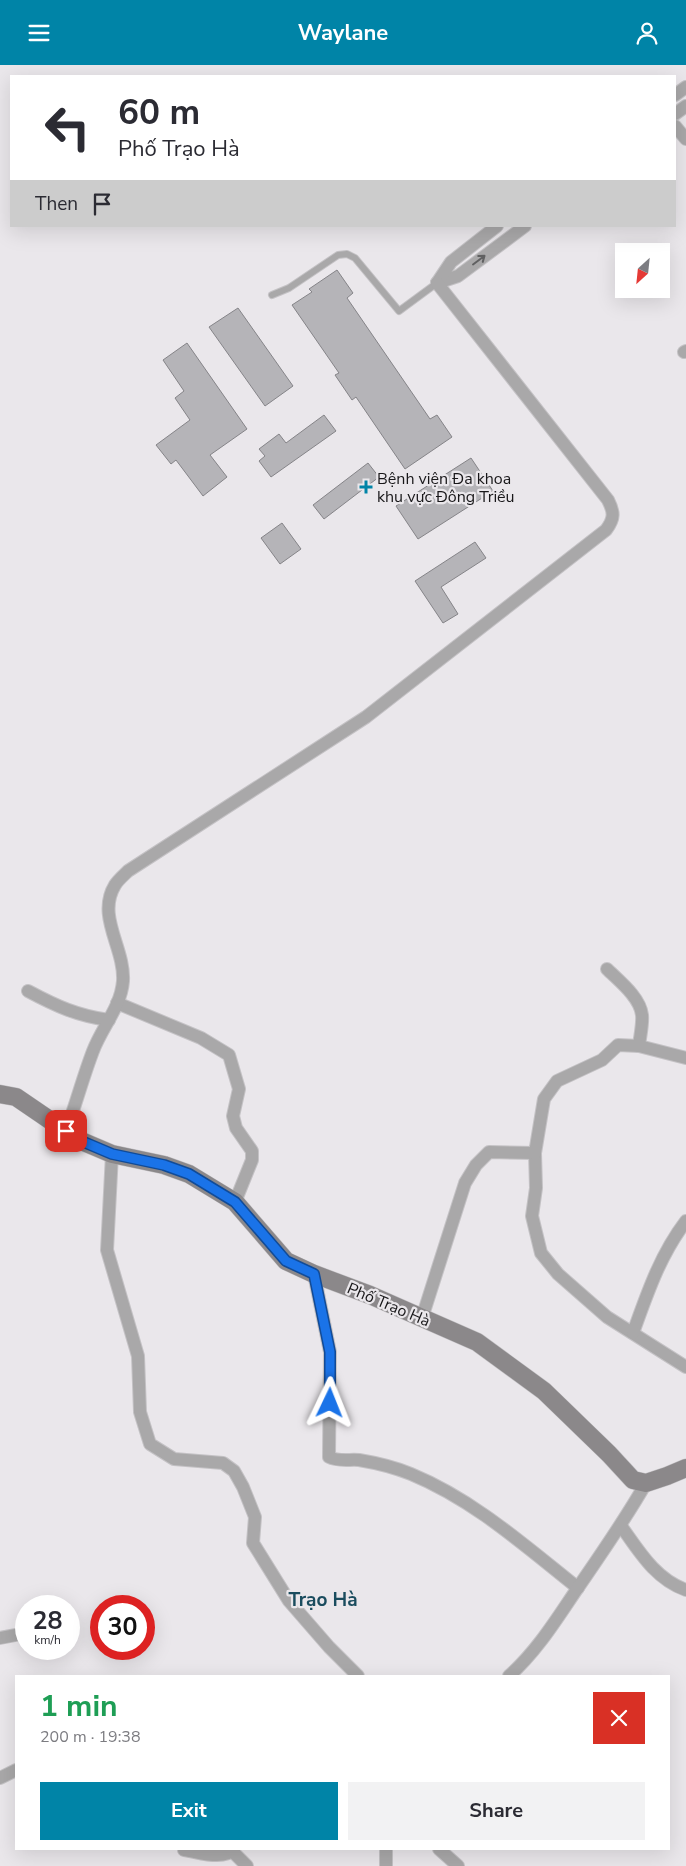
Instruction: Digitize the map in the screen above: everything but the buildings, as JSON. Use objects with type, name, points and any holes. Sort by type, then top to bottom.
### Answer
[{"type":"street","points":[[676,127],[686,139]]},
{"type":"street","points":[[437,283],[451,262],[496,227]]},
{"type":"street","points":[[437,283],[458,276],[524,227]]},
{"type":"street","points":[[66,1131],[93,1050],[117,1003],[123,983],[122,963],[110,924],[108,903],[115,884],[137,866],[366,717],[606,529],[612,521],[614,512],[608,500],[437,283]]},
{"type":"street","points":[[607,969],[634,997],[640,1007],[642,1016],[639,1046]]},
{"type":"street","points":[[28,991],[59,1007],[90,1017],[109,1020]]},
{"type":"street","points":[[117,1003],[201,1038],[230,1055],[239,1089],[233,1116],[236,1128],[252,1151],[252,1160],[235,1202]]},
{"type":"street","points":[[686,1058],[639,1046],[618,1045],[602,1060],[557,1081],[544,1099],[535,1153],[536,1188],[532,1216],[541,1253],[558,1274],[607,1317],[686,1367]]},
{"type":"street","name":"Phố Trạo Hà","points":[[0,1093],[16,1097],[79,1140],[112,1154],[172,1168],[189,1174],[235,1202],[286,1261],[314,1274],[370,1295],[477,1343],[544,1391],[610,1454],[633,1480],[646,1483]]},
{"type":"street","points":[[422,1318],[465,1183],[476,1165],[489,1152],[535,1153]]},
{"type":"street","points":[[112,1154],[107,1250],[138,1356],[140,1413],[150,1444],[174,1459],[223,1463],[234,1471],[243,1487],[254,1517],[253,1543],[289,1601],[329,1647],[357,1675]]},
{"type":"street","points":[[633,1333],[658,1269],[669,1247],[686,1221]]},
{"type":"street","points":[[314,1274],[330,1352],[330,1457],[382,1464],[410,1473],[437,1486],[493,1520],[578,1588]]},
{"type":"street","points":[[510,1675],[527,1659],[545,1637],[621,1526],[646,1483],[667,1477],[686,1468]]},
{"type":"street","points":[[621,1526],[654,1571],[686,1590]]},
{"type":"street","points":[[0,1638],[15,1635]]},
{"type":"street","points":[[0,1778],[15,1770]]},
{"type":"street","points":[[184,1850],[220,1855],[227,1855],[233,1850],[247,1866]]},
{"type":"street","points":[[386,1850],[386,1866]]},
{"type":"street","points":[[440,1850],[458,1866]]},
{"type":"lane","points":[[272,295],[289,288],[338,255],[347,254],[355,258],[399,311],[437,283]]},
{"type":"place","name":"Bệnh viện Đa khoa khu vực Đông Triều","points":[[366,487]]},
{"type":"district","name":"Trạo Hà","points":[[323,1599]]},
{"type":"route","points":[[66,1131],[79,1140],[112,1154],[164,1165],[189,1174],[235,1202],[286,1261],[314,1274],[330,1352],[330,1403]]}]
